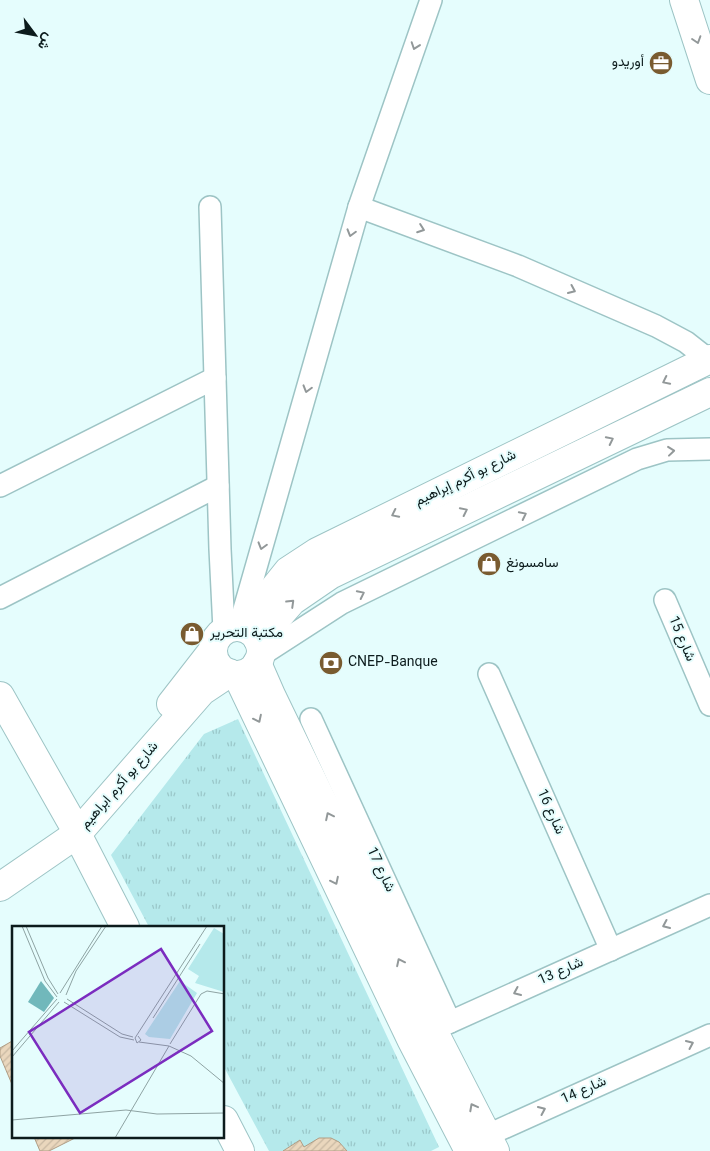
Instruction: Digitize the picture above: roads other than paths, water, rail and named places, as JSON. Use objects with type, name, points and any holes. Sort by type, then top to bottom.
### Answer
[{"type":"main road","points":[[684,0],[710,80]]},
{"type":"main road","name":"شارع بو أكرم إبراهيم","points":[[240,649],[268,596],[288,571],[317,552],[710,359]]},
{"type":"main road","name":"شارع بو أكرم إبراهيم","points":[[240,649],[292,600],[330,575],[710,392]]},
{"type":"main road","points":[[240,649],[275,704],[431,1030],[476,1147]]},
{"type":"main road","name":"شارع بو أكرم ابراهيم","points":[[0,887],[74,828],[153,726],[240,649]]},
{"type":"main road","points":[[0,696],[74,828],[124,926]]},
{"type":"main road","name":"شارع بو أكرم ابراهيم","points":[[0,871],[74,828]]},
{"type":"main road","points":[[225,1122],[240,1151]]},
{"type":"street","points":[[240,649],[359,207],[431,0]]},
{"type":"street","points":[[210,207],[218,486],[240,649]]},
{"type":"street","points":[[359,207],[518,266],[656,326],[686,342],[710,359]]},
{"type":"street","points":[[0,486],[215,378]]},
{"type":"street","points":[[240,649],[342,603],[637,459],[668,450],[710,449]]},
{"type":"street","points":[[0,598],[218,486]]},
{"type":"street","name":"شارع 15","points":[[665,600],[710,705]]},
{"type":"street","name":"شارع 16","points":[[489,674],[611,950]]},
{"type":"street","name":"شارع 17","points":[[311,719],[431,1030]]},
{"type":"street","name":"شارع 13","points":[[431,1030],[710,905]]},
{"type":"street","name":"شارع 14","points":[[476,1147],[710,1035]]},
{"type":"place","name":"أوريدو","points":[[661,63]]},
{"type":"place","name":"سامسونغ","points":[[489,564]]},
{"type":"place","name":"مكتبة التحرير","points":[[192,634]]},
{"type":"place","name":"CNEP-Banque","points":[[331,663]]}]
